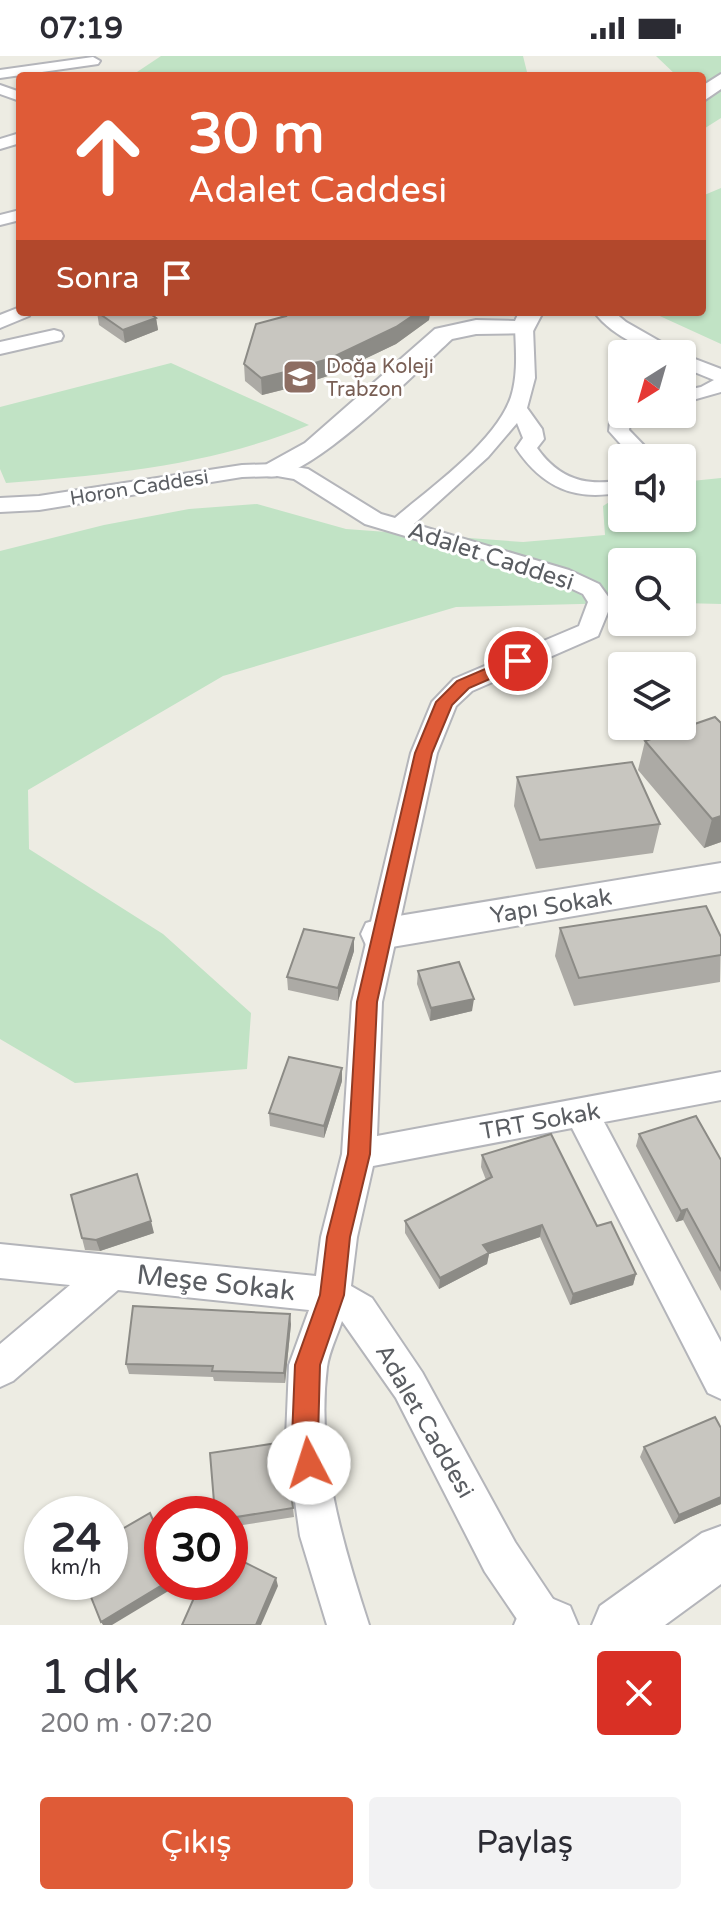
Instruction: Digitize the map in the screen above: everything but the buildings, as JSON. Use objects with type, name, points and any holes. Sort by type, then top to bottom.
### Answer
[{"type":"street","points":[[0,74],[99,59]]},
{"type":"street","points":[[71,72],[99,59]]},
{"type":"street","points":[[706,92],[721,79]]},
{"type":"street","points":[[608,316],[646,340]]},
{"type":"street","points":[[277,470],[314,449],[444,334],[527,320],[526,376],[517,409],[464,467],[399,526]]},
{"type":"street","points":[[0,348],[54,336]]},
{"type":"street","points":[[696,366],[721,376]]},
{"type":"street","points":[[696,394],[721,384]]},
{"type":"street","points":[[517,409],[532,429],[534,439],[526,448],[550,477],[583,491],[608,488]]},
{"type":"street","points":[[619,428],[632,444]]},
{"type":"street","name":"Horon Caddesi","points":[[0,505],[39,503],[242,471],[277,470]]},
{"type":"street","name":"Adalet Caddesi","points":[[277,470],[300,474],[373,519],[561,575],[591,589],[600,602],[589,631],[463,685],[445,702],[424,753],[380,934],[367,1002],[359,1154],[339,1237],[332,1295],[359,1311],[409,1385],[500,1557],[545,1624]]},
{"type":"street","name":"Yapı Sokak","points":[[380,934],[721,877]]},
{"type":"street","name":"TRT Sokak","points":[[359,1154],[721,1086]]},
{"type":"street","points":[[582,1114],[721,1380]]},
{"type":"street","name":"Meşe Sokak","points":[[0,1261],[332,1295],[308,1365],[305,1438],[320,1536],[348,1625]]},
{"type":"street","points":[[0,1368],[114,1271]]},
{"type":"street","points":[[619,1625],[721,1552]]},
{"type":"green space","points":[[161,56],[523,56],[527,72],[137,72]]},
{"type":"green space","points":[[656,56],[721,56],[721,118],[706,127],[706,72],[673,72]]},
{"type":"green space","points":[[721,188],[721,344],[660,316],[706,316],[706,194]]},
{"type":"green space","points":[[171,363],[309,425],[273,439],[198,459],[122,472],[6,483],[0,469],[0,407]]},
{"type":"green space","points":[[721,478],[721,604],[696,603],[696,548],[608,548],[608,603],[456,607],[223,676],[28,790],[29,849],[163,934],[251,1013],[247,1069],[75,1083],[0,1039],[0,551],[104,525],[189,509],[257,504],[346,529],[523,542],[605,535],[603,506],[608,503],[608,532],[696,532],[696,481]]},
{"type":"place","name":"Doğa Koleji Trabzon","points":[[300,377]]},
{"type":"route","points":[[309,1463],[305,1438],[308,1365],[332,1295],[339,1237],[359,1154],[367,1002],[380,934],[424,753],[445,702],[463,685],[518,661]]}]
